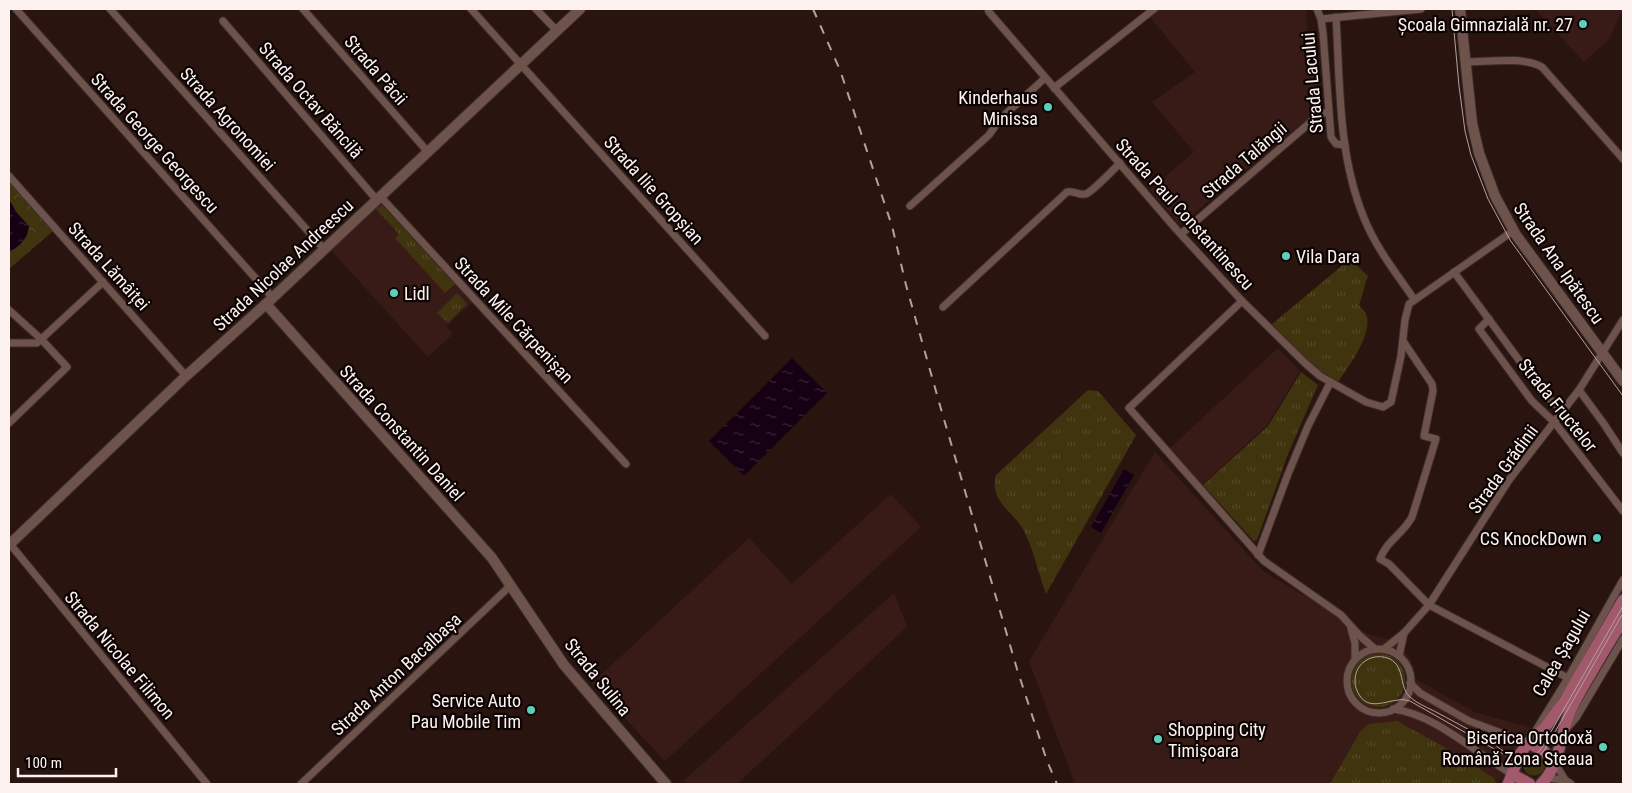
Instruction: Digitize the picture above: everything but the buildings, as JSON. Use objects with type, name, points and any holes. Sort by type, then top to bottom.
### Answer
[{"type":"main road","name":"Calea Șagului","points":[[1510,779],[1520,754],[1528,743],[1544,729],[1564,702],[1623,600]]},
{"type":"main road","name":"Calea Șagului","points":[[1544,781],[1555,763],[1562,732],[1572,707],[1623,620]]},
{"type":"main road","points":[[1528,743],[1544,750],[1555,763]]},
{"type":"main road","points":[[1510,779],[1530,784]]},
{"type":"street","name":"Strada George Georgescu","points":[[16,9],[269,301]]},
{"type":"street","name":"Strada Agronomiei","points":[[110,9],[324,249]]},
{"type":"street","name":"Strada Păcii","points":[[303,9],[427,151]]},
{"type":"street","name":"Strada Ilie Gropșian","points":[[471,9],[765,336]]},
{"type":"street","points":[[536,9],[557,31]]},
{"type":"street","name":"Strada Nicolae Andreescu","points":[[9,545],[186,376],[269,301],[580,9]]},
{"type":"street","name":"Strada Paul Constantinescu","points":[[988,9],[1178,232],[1242,301],[1306,364],[1330,383],[1373,405],[1379,407],[1386,406],[1391,402],[1403,341]]},
{"type":"street","points":[[1054,88],[1154,9]]},
{"type":"street","name":"Strada Lacului","points":[[1317,9],[1321,19],[1328,112],[1333,142],[1345,145]]},
{"type":"street","points":[[1321,19],[1421,9]]},
{"type":"street","name":"Strada Ana Ipătescu","points":[[1460,9],[1472,123],[1479,153],[1495,196],[1514,231],[1623,381]]},
{"type":"street","name":"Strada Lacului","points":[[1336,17],[1345,145],[1352,184],[1364,218],[1375,241],[1414,299]]},
{"type":"street","name":"Strada Octav Băncilă","points":[[223,21],[378,198]]},
{"type":"street","points":[[1465,62],[1520,61],[1535,63],[1542,67],[1623,158]]},
{"type":"street","points":[[910,206],[989,135],[1000,119],[1045,78]]},
{"type":"street","name":"Strada Talăngii","points":[[1178,232],[1320,114],[1328,112]]},
{"type":"street","points":[[943,307],[1066,192],[1088,193],[1120,164]]},
{"type":"street","name":"Strada Lămâiței","points":[[9,176],[186,376]]},
{"type":"street","name":"Strada Mile Cărpenișan","points":[[378,198],[626,464]]},
{"type":"street","points":[[1514,231],[1414,299],[1407,310],[1403,341],[1432,384],[1433,391],[1424,436],[1436,439],[1412,517],[1406,526],[1384,548],[1380,559],[1389,564],[1429,605],[1568,678]]},
{"type":"street","name":"Strada Fructelor","points":[[1454,272],[1544,394],[1563,411]]},
{"type":"street","points":[[9,343],[33,344],[41,339],[103,282]]},
{"type":"street","name":"Strada Constantin Daniel","points":[[269,301],[492,558],[511,585]]},
{"type":"street","points":[[1242,301],[1129,408],[1258,555],[1270,566],[1341,615],[1375,649]]},
{"type":"street","points":[[9,310],[41,339],[67,367],[9,423]]},
{"type":"street","name":"Strada Fructelor","points":[[1489,319],[1479,329],[1532,401],[1555,423],[1623,511]]},
{"type":"street","name":"Strada Grădinii","points":[[1384,650],[1404,633],[1429,605],[1510,480],[1555,423],[1623,320]]},
{"type":"street","points":[[1258,555],[1308,426],[1330,383]]},
{"type":"street","name":"Strada Fructelor","points":[[1578,390],[1623,453]]},
{"type":"street","name":"Strada Nicolae Filimon","points":[[9,545],[207,784]]},
{"type":"street","name":"Calea Șagului","points":[[1528,743],[1568,678],[1623,580]]},
{"type":"street","name":"Strada Anton Bacalbașa","points":[[301,784],[511,585]]},
{"type":"street","name":"Strada Sulina","points":[[511,585],[564,664],[666,784]]},
{"type":"street","points":[[1350,626],[1355,643],[1355,659]]},
{"type":"street","name":"Strada Grădinii","points":[[1398,656],[1404,633]]},
{"type":"street","name":"Calea Șagului","points":[[1562,732],[1576,718],[1623,639]]},
{"type":"street","points":[[1375,649],[1384,650],[1398,656],[1408,668],[1410,683],[1407,695],[1393,709],[1384,712],[1368,711],[1356,703],[1349,692],[1348,670],[1355,659],[1364,652],[1375,649]]},
{"type":"street","points":[[1410,683],[1420,692],[1469,721],[1528,743]]},
{"type":"street","points":[[1393,709],[1413,713],[1446,731],[1510,779]]},
{"type":"street","points":[[1555,763],[1568,782]]},
{"type":"street","points":[[1544,781],[1568,782]]},
{"type":"shaded area","points":[[1160,9],[1306,9],[1308,38],[1313,38],[1318,110],[1180,225],[1150,190],[1194,152],[1152,102],[1195,72],[1150,17]]},
{"type":"shaded area","name":"Școala Gimnazială nr. 27","points":[[1535,9],[1623,9],[1609,39],[1584,62]]},
{"type":"shaded area","points":[[380,202],[473,302],[446,326],[453,334],[428,357],[330,249]]},
{"type":"shaded area","points":[[1278,348],[1300,371],[1267,425],[1202,485],[1170,448]]},
{"type":"shaded area","points":[[1155,452],[1263,571],[1370,635],[1395,641],[1411,660],[1416,679],[1474,712],[1532,728],[1498,784],[1075,784],[1029,661]]},
{"type":"shaded area","points":[[891,494],[921,527],[665,761],[592,683],[749,538],[792,584]]},
{"type":"shaded area","points":[[894,593],[907,627],[737,784],[686,784],[683,781]]},
{"type":"green space","points":[[9,182],[53,231],[9,269]]},
{"type":"green space","points":[[382,205],[455,284],[445,293],[395,238],[399,234],[376,209]]},
{"type":"green space","points":[[1350,259],[1368,276],[1359,305],[1365,313],[1368,322],[1359,349],[1338,382],[1317,371],[1271,325]]},
{"type":"green space","points":[[457,293],[467,304],[448,323],[437,313]]},
{"type":"green space","points":[[1301,372],[1318,385],[1288,454],[1257,540],[1254,541],[1203,485],[1268,426]]},
{"type":"green space","points":[[1088,390],[1098,391],[1136,435],[1046,594],[1024,531],[999,500],[996,493],[996,475]]},
{"type":"green space","points":[[1373,653],[1383,653],[1393,657],[1401,665],[1405,680],[1401,695],[1393,703],[1383,707],[1373,707],[1363,703],[1355,695],[1351,685],[1351,675],[1355,665],[1363,657]]},
{"type":"green space","points":[[1397,721],[1446,748],[1494,778],[1497,784],[1330,784],[1360,732],[1369,724]]},
{"type":"green space","points":[[1541,755],[1545,762],[1543,772],[1533,776],[1528,774],[1523,763],[1534,760]]},
{"type":"water","points":[[9,201],[29,226],[23,242],[9,252]]},
{"type":"water","points":[[792,358],[827,393],[744,476],[709,441]]},
{"type":"water","points":[[1124,469],[1134,475],[1101,533],[1091,527]]},
{"type":"tram line","points":[[1452,9],[1465,131],[1471,155],[1488,199],[1510,240],[1623,396]]},
{"type":"tram line","points":[[1623,606],[1541,749],[1536,754],[1527,757],[1513,757],[1484,738],[1413,700],[1404,689],[1398,667],[1390,659],[1373,657],[1365,661],[1356,674],[1356,688],[1364,701],[1375,704],[1401,700],[1410,701],[1510,758],[1529,760],[1537,757],[1544,751],[1623,613]]},
{"type":"railway","points":[[813,9],[840,70],[892,226],[906,285],[1017,669],[1047,761],[1057,784]]},
{"type":"place","name":"Școala Gimnazială nr. 27","points":[[1583,24]]},
{"type":"place","name":"Kinderhaus Minissa","points":[[1048,107]]},
{"type":"place","name":"Vila Dara","points":[[1286,256]]},
{"type":"place","name":"Lidl","points":[[394,293]]},
{"type":"place","name":"CS KnockDown","points":[[1597,538]]},
{"type":"place","name":"Service Auto Pau Mobile Tim","points":[[531,710]]},
{"type":"place","name":"Shopping City Timișoara","points":[[1158,739]]},
{"type":"place","name":"Biserica Ortodoxă Română Zona Steaua","points":[[1603,747]]}]
